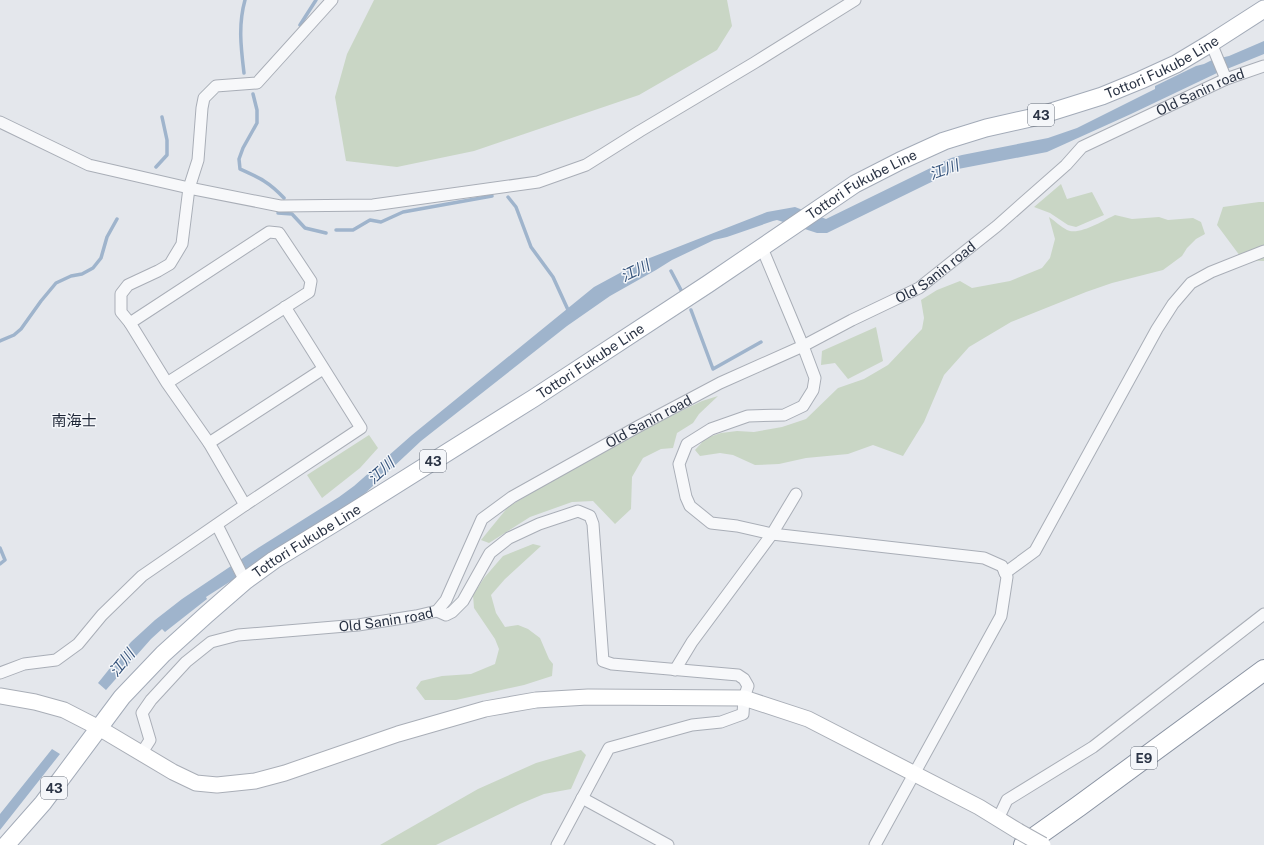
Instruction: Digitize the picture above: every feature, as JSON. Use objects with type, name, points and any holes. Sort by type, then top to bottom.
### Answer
[{"type":"highway","name":"E9","points":[[1021,838],[1079,806],[1264,670]]},
{"type":"highway","name":"E9","points":[[1041,845],[1264,683]]},
{"type":"main road","name":"Tottori Fukube Line","points":[[6,845],[43,803],[122,697],[163,654],[206,615],[245,581],[274,560],[534,398],[762,248],[854,184],[944,141],[986,128],[1035,117],[1102,96],[1214,49],[1264,9]]},
{"type":"street","points":[[245,505],[209,443],[168,383],[130,323],[121,312],[121,294],[128,285],[170,264],[182,244],[189,188],[198,160],[201,114],[204,98],[216,86],[257,83],[332,0]]},
{"type":"street","points":[[0,122],[89,165],[189,188],[280,206],[373,205],[538,182],[586,165],[855,0]]},
{"type":"street","points":[[1214,49],[1225,77]]},
{"type":"street","name":"Old Sanin road","points":[[141,754],[150,740],[142,713],[151,700],[186,662],[211,642],[238,635],[358,625],[416,616],[437,611],[446,600],[482,519],[512,497],[639,426],[714,387],[803,346],[852,320],[919,288],[997,226],[1066,165],[1082,147],[1225,77],[1264,66]]},
{"type":"street","points":[[130,323],[269,232],[279,232],[311,281],[309,292],[168,383]]},
{"type":"street","points":[[762,248],[815,378],[813,390],[802,406],[784,415],[748,416],[710,428],[687,444],[679,464],[686,497],[690,506],[711,523],[737,526],[772,534],[984,558],[1002,566],[1007,577],[1001,616],[875,845]]},
{"type":"street","points":[[1005,573],[1035,551],[1157,329],[1173,304],[1191,283],[1211,272],[1264,251]]},
{"type":"street","points":[[0,673],[24,664],[56,660],[78,644],[102,615],[142,576],[361,428],[285,307]]},
{"type":"street","points":[[209,443],[323,369]]},
{"type":"street","points":[[675,670],[692,642],[772,534],[796,494]]},
{"type":"street","points":[[437,611],[446,615],[452,612],[463,601],[490,553],[509,538],[539,524],[578,512],[590,516],[593,524],[603,661],[612,664],[738,675],[744,679],[748,686],[744,698],[743,714],[721,722],[692,725],[609,748],[557,845]]},
{"type":"street","points":[[217,524],[245,581]]},
{"type":"street","points":[[998,819],[1007,800],[1093,747],[1264,614]]},
{"type":"street","points":[[0,696],[35,702],[64,710],[99,728],[173,772],[196,782],[216,785],[255,780],[278,774],[398,734],[485,708],[529,701],[588,697],[744,698],[808,719],[979,807],[998,819],[1021,838],[1041,845]]},
{"type":"street","points":[[582,798],[668,845]]},
{"type":"green space","points":[[374,0],[727,0],[732,26],[717,50],[639,95],[474,151],[397,167],[346,161],[335,97],[347,54]]},
{"type":"green space","points":[[1061,184],[1067,199],[1092,192],[1104,215],[1076,227],[1068,225],[1050,213],[1034,207]]},
{"type":"green space","points":[[1264,202],[1264,261],[1243,260],[1217,225],[1223,207]]},
{"type":"green space","points":[[1115,215],[1132,219],[1159,217],[1168,220],[1193,218],[1201,222],[1205,234],[1196,239],[1187,248],[1182,256],[1163,270],[1112,283],[1086,292],[1011,322],[969,347],[944,375],[924,422],[903,456],[873,445],[848,454],[806,458],[779,464],[755,465],[733,455],[720,453],[700,456],[695,450],[706,438],[721,433],[737,431],[754,432],[782,427],[806,419],[838,388],[864,379],[888,365],[922,329],[924,318],[921,300],[937,290],[960,281],[972,288],[1010,281],[1042,268],[1050,258],[1055,239],[1049,217],[1067,230],[1078,231],[1098,224]]},
{"type":"green space","points":[[876,327],[883,361],[848,379],[835,363],[821,365],[822,351]]},
{"type":"green space","points":[[718,396],[699,414],[693,423],[677,433],[673,448],[661,449],[643,458],[632,477],[631,509],[615,524],[593,501],[572,502],[530,517],[489,543],[481,540],[508,507],[568,471],[646,428],[702,401]]},
{"type":"green space","points":[[369,435],[378,448],[360,468],[322,498],[307,475]]},
{"type":"green space","points":[[533,544],[541,546],[505,579],[491,595],[496,613],[505,627],[518,625],[528,629],[540,638],[549,659],[553,664],[552,676],[524,685],[456,700],[425,700],[416,688],[421,681],[442,676],[471,674],[495,664],[499,649],[495,639],[474,608],[473,595],[484,578],[503,556]]},
{"type":"green space","points":[[581,750],[586,755],[571,789],[544,794],[520,804],[436,845],[380,845],[478,789],[536,763]]},
{"type":"water","name":"江川","points":[[1264,41],[1264,54],[1217,73],[1047,152],[958,169],[827,233],[817,233],[777,220],[714,240],[672,260],[610,296],[567,326],[421,441],[359,499],[206,597],[207,599],[165,632],[162,629],[151,639],[106,690],[98,683],[131,642],[155,620],[182,599],[354,486],[412,435],[594,287],[642,261],[767,212],[795,207],[826,219],[951,158],[1048,138],[1077,128],[1155,89],[1155,86],[1196,66],[1229,56]]},
{"type":"water","points":[[52,749],[60,754],[0,830],[0,814]]},
{"type":"waterway","points":[[244,73],[241,46],[241,18],[245,0]]},
{"type":"waterway","points":[[300,25],[316,0]]},
{"type":"waterway","points":[[253,94],[257,110],[257,123],[243,148],[239,159],[240,169],[264,181],[284,198]]},
{"type":"waterway","points":[[156,167],[167,155],[167,140],[162,117]]},
{"type":"waterway","points":[[336,230],[353,230],[370,220],[381,222],[403,212],[492,196]]},
{"type":"waterway","points":[[508,197],[516,207],[531,247],[553,277],[569,312]]},
{"type":"waterway","points":[[278,213],[292,214],[305,228],[326,233]]},
{"type":"waterway","points":[[0,341],[14,335],[21,329],[56,283],[71,276],[82,274],[93,268],[101,258],[107,237],[117,219]]},
{"type":"waterway","points":[[671,271],[681,290]]},
{"type":"waterway","points":[[691,310],[713,369],[761,342]]},
{"type":"waterway","points":[[0,548],[5,560],[0,564]]},
{"type":"district","name":"南海士","points":[[74,421]]}]
